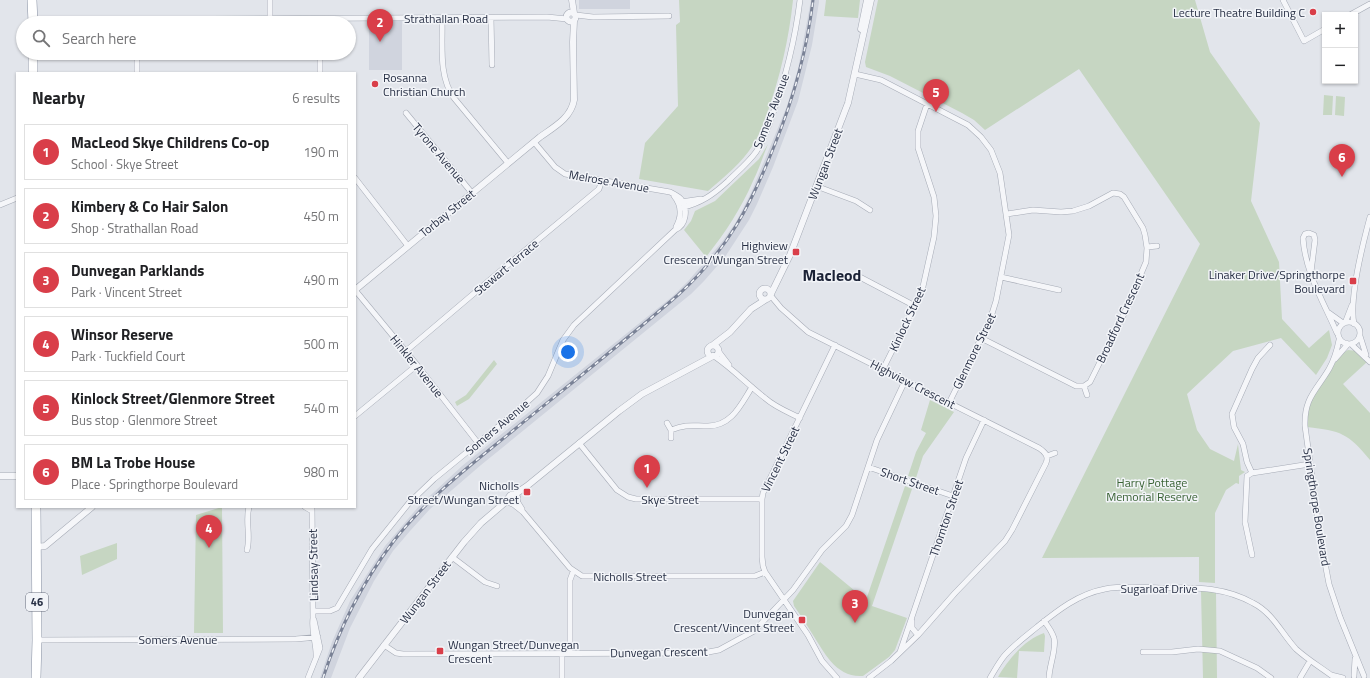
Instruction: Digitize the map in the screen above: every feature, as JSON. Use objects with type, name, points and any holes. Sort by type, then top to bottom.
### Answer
[{"type":"highway","points":[[32,0],[33,16]]},
{"type":"highway","points":[[33,60],[33,72]]},
{"type":"highway","name":"46","points":[[36,508],[36,678]]},
{"type":"highway","name":"46","points":[[37,640],[40,678]]},
{"type":"street","points":[[270,0],[270,16]]},
{"type":"street","points":[[571,17],[572,0]]},
{"type":"street","name":"Somers Avenue","points":[[313,611],[330,611],[337,608],[372,549],[400,514],[426,486],[537,393],[548,376],[562,340],[574,325],[675,230],[680,219],[682,205],[704,199],[716,192],[756,152],[762,142],[778,99],[790,58],[800,0]]},
{"type":"street","name":"Wungan Street","points":[[860,51],[860,36],[867,0]]},
{"type":"street","name":"Wungan Street","points":[[696,366],[710,346],[730,332],[752,309],[768,297],[781,274],[790,255],[848,103],[871,0]]},
{"type":"street","points":[[1283,0],[1304,41],[1322,31]]},
{"type":"street","points":[[1355,12],[1370,4]]},
{"type":"street","name":"Strathallan Road","points":[[356,20],[669,16]]},
{"type":"street","name":"Torbay Street","points":[[356,289],[540,137],[568,112],[570,97],[571,17]]},
{"type":"street","points":[[442,18],[443,70],[448,90],[508,163]]},
{"type":"street","points":[[492,18],[492,65]]},
{"type":"street","points":[[137,60],[137,72]]},
{"type":"street","points":[[320,60],[320,72]]},
{"type":"street","name":"Glenmore Street","points":[[855,74],[880,80],[968,125],[981,137],[991,150],[1000,173],[1006,214],[1008,242],[1001,277],[993,312],[949,403]]},
{"type":"street","name":"Kinlock Street","points":[[883,369],[925,283],[936,226],[934,197],[918,148],[918,131],[927,104]]},
{"type":"street","name":"Tyrone Avenue","points":[[406,114],[472,193]]},
{"type":"street","name":"Melrose Avenue","points":[[534,142],[561,172],[571,175],[664,190],[672,193],[682,205]]},
{"type":"street","points":[[356,179],[408,246]]},
{"type":"street","name":"Stewart Terrace","points":[[406,351],[593,194],[598,189],[602,180]]},
{"type":"street","points":[[816,186],[856,201],[870,210]]},
{"type":"street","name":"Broadford Crescent","points":[[1006,214],[1026,211],[1061,212],[1073,210],[1090,206],[1113,193],[1118,193],[1124,197],[1143,228],[1147,247],[1144,268],[1131,299],[1090,382],[1084,386]]},
{"type":"street","points":[[0,205],[16,198]]},
{"type":"street","points":[[1354,324],[1353,302],[1361,254],[1370,217]]},
{"type":"street","points":[[1311,272],[1315,240],[1314,235],[1309,233],[1305,234],[1304,241],[1311,272],[1339,340],[1350,344],[1368,360]]},
{"type":"street","points":[[1147,247],[1157,246]]},
{"type":"street","name":"Wungan Street","points":[[766,288],[781,274]]},
{"type":"street","points":[[856,275],[915,306]]},
{"type":"street","points":[[1001,277],[1059,290]]},
{"type":"street","points":[[766,288],[769,290],[768,297],[762,298],[760,294],[762,289],[766,288]]},
{"type":"street","name":"Hinkler Avenue","points":[[356,291],[406,351],[478,443]]},
{"type":"street","name":"Wungan Street","points":[[752,309],[760,294]]},
{"type":"street","name":"Highview Crescent","points":[[768,297],[804,329],[1039,448],[1044,451],[1047,456]]},
{"type":"street","points":[[1337,333],[1339,327],[1344,323],[1353,302]]},
{"type":"street","points":[[1328,313],[1344,323],[1354,324],[1359,328],[1368,360]]},
{"type":"street","name":"Wungan Street","points":[[358,678],[471,533],[496,511],[513,500],[527,486],[579,443],[642,394],[716,354],[730,332]]},
{"type":"street","points":[[1350,344],[1357,341],[1360,335]]},
{"type":"street","points":[[981,338],[1076,386],[1084,386],[1087,396]]},
{"type":"street","name":"Springthorpe Boulevard","points":[[1333,362],[1339,340]]},
{"type":"street","name":"Springthorpe Boulevard","points":[[1350,344],[1333,362],[1314,390],[1306,407],[1305,426],[1323,553],[1329,584],[1355,656],[1365,677]]},
{"type":"street","points":[[713,345],[717,347],[716,354]]},
{"type":"street","name":"Vincent Street","points":[[835,345],[765,490],[762,499],[762,563],[765,572],[808,635],[822,661],[837,678]]},
{"type":"street","points":[[1252,473],[1247,462],[1243,444],[1234,427],[1232,414],[1236,402],[1255,364],[1262,353],[1270,345]]},
{"type":"street","points":[[708,350],[708,354],[716,354],[772,403],[800,418]]},
{"type":"street","points":[[356,415],[417,365]]},
{"type":"street","name":"Dunvegan Crescent","points":[[384,645],[396,653],[403,654],[703,653],[714,651],[745,637],[754,631],[784,600],[822,550],[846,526],[852,515],[880,432],[905,381]]},
{"type":"street","points":[[671,430],[688,425],[712,426],[724,422],[736,413],[752,387]]},
{"type":"street","name":"Thornton Street","points":[[899,654],[966,458],[984,420]]},
{"type":"street","points":[[667,423],[671,430],[671,438]]},
{"type":"street","name":"Skye Street","points":[[579,443],[617,490],[628,497],[636,499],[762,499]]},
{"type":"street","points":[[869,678],[899,654],[918,635],[1008,537],[1046,463],[1047,456],[1055,453]]},
{"type":"street","points":[[1252,555],[1246,528],[1245,515],[1246,478],[1248,474],[1310,464]]},
{"type":"street","name":"Short Street","points":[[868,467],[953,496]]},
{"type":"street","points":[[0,476],[16,476]]},
{"type":"street","points":[[513,500],[564,563],[574,572],[570,580],[570,654]]},
{"type":"street","points":[[37,548],[45,546],[91,508]]},
{"type":"street","points":[[247,550],[247,522],[249,508]]},
{"type":"street","name":"Lindsay Street","points":[[308,678],[320,648],[316,637],[313,618],[312,509]]},
{"type":"street","points":[[452,557],[485,582],[497,586]]},
{"type":"street","name":"Nicholls Street","points":[[574,572],[582,576],[600,577],[755,576],[765,572]]},
{"type":"street","name":"Sugarloaf Drive","points":[[990,678],[999,663],[1009,651],[1044,621],[1077,599],[1105,589],[1150,588],[1206,588],[1234,594],[1260,606],[1274,620],[1295,647],[1310,661],[1333,676],[1343,678]]},
{"type":"street","points":[[912,618],[912,628],[918,635]]},
{"type":"street","points":[[1044,621],[1052,632],[1055,642],[1049,678]]},
{"type":"street","points":[[905,636],[912,641]]},
{"type":"street","name":"Somers Avenue","points":[[37,640],[296,639],[316,637]]},
{"type":"street","points":[[1143,652],[1172,652],[1198,649],[1220,651],[1257,668],[1271,678]]},
{"type":"street","points":[[562,654],[562,678]]},
{"type":"street","name":"Springthorpe Boulevard","points":[[1353,677],[1355,656]]},
{"type":"street","points":[[1300,678],[1310,661]]},
{"type":"street","points":[[1353,677],[1360,675],[1365,677]]},
{"type":"shaded area","points":[[579,0],[630,0],[630,9],[579,9]]},
{"type":"shaded area","points":[[811,0],[819,0],[819,2],[812,45],[798,101],[757,204],[749,220],[725,257],[691,294],[481,465],[430,509],[393,551],[374,581],[350,628],[331,678],[320,678],[332,642],[350,601],[385,546],[419,506],[462,466],[673,296],[722,242],[736,222],[751,193],[787,106],[798,69]]},
{"type":"shaded area","points":[[369,21],[402,21],[402,70],[369,70]]},
{"type":"green space","points":[[679,0],[793,0],[789,29],[780,72],[759,134],[744,158],[708,191],[639,179],[645,143],[678,106],[676,25],[680,22]]},
{"type":"green space","points":[[826,0],[860,0],[858,18],[824,16]]},
{"type":"green space","name":"Harry Pottage Memorial Reserve","points":[[878,0],[1195,0],[1210,52],[1260,123],[1251,201],[1279,262],[1282,319],[1309,348],[1329,330],[1332,345],[1327,358],[1316,375],[1281,338],[1233,351],[1187,394],[1197,430],[1210,449],[1234,461],[1238,444],[1241,470],[1245,472],[1239,476],[1239,484],[1236,483],[1226,490],[1215,513],[1215,583],[1199,582],[1199,557],[1042,558],[1200,244],[1079,69],[985,130],[974,120],[962,113],[890,76],[866,67],[865,62]]},
{"type":"green space","points":[[1324,95],[1333,96],[1332,115],[1323,115]]},
{"type":"green space","points":[[1336,96],[1345,97],[1344,116],[1335,115]]},
{"type":"green space","points":[[768,144],[757,172],[738,211],[706,257],[684,230],[691,221],[695,211],[715,201],[759,159]]},
{"type":"green space","points":[[1348,350],[1357,351],[1367,362],[1343,384],[1370,413],[1370,460],[1356,444],[1343,435],[1328,430],[1307,427],[1310,404],[1316,392],[1337,359]]},
{"type":"green space","points":[[494,360],[497,364],[469,399],[457,406],[455,402],[466,395]]},
{"type":"green space","points":[[930,400],[954,412],[923,456],[916,478],[908,476],[916,452],[926,433],[921,430]]},
{"type":"green space","points":[[905,486],[912,489],[872,606],[907,618],[895,650],[889,657],[863,676],[854,676],[845,673],[832,663],[794,606],[793,601],[820,562],[866,600]]},
{"type":"green space","points":[[222,508],[223,633],[194,633],[196,515]]},
{"type":"green space","points":[[117,543],[117,559],[82,575],[80,556]]},
{"type":"green space","points":[[1201,591],[1216,592],[1217,678],[1203,678]]},
{"type":"green space","points":[[1044,633],[1044,652],[1019,651],[1017,678],[998,677],[1006,664],[1023,645]]},
{"type":"railway","points":[[323,678],[336,642],[361,590],[393,542],[406,526],[435,496],[466,469],[678,295],[696,278],[724,244],[736,226],[757,187],[782,126],[799,73],[813,0]]},
{"type":"place","name":"Lecture Theatre Building C","points":[[1313,12]]},
{"type":"place","name":"Kimbery & Co Hair Salon","points":[[380,42]]},
{"type":"place","name":"Rosanna Christian Church","points":[[375,84]]},
{"type":"place","name":"Kinlock Street/Glenmore Street","points":[[936,112]]},
{"type":"place","name":"BM La Trobe House","points":[[1342,177]]},
{"type":"place","name":"Highview Crescent/Wungan Street","points":[[796,252]]},
{"type":"place","name":"Linaker Drive/Springthorpe Boulevard","points":[[1353,281]]},
{"type":"place","name":"MacLeod Skye Childrens Co-op","points":[[647,488]]},
{"type":"place","name":"Nicholls Street/Wungan Street","points":[[527,492]]},
{"type":"place","name":"Winsor Reserve","points":[[209,548]]},
{"type":"place","name":"Dunvegan Crescent/Vincent Street","points":[[802,620]]},
{"type":"place","name":"Dunvegan Parklands","points":[[855,623]]},
{"type":"place","name":"Wungan Street/Dunvegan Crescent","points":[[440,651]]},
{"type":"district","name":"Macleod","points":[[832,275]]}]
